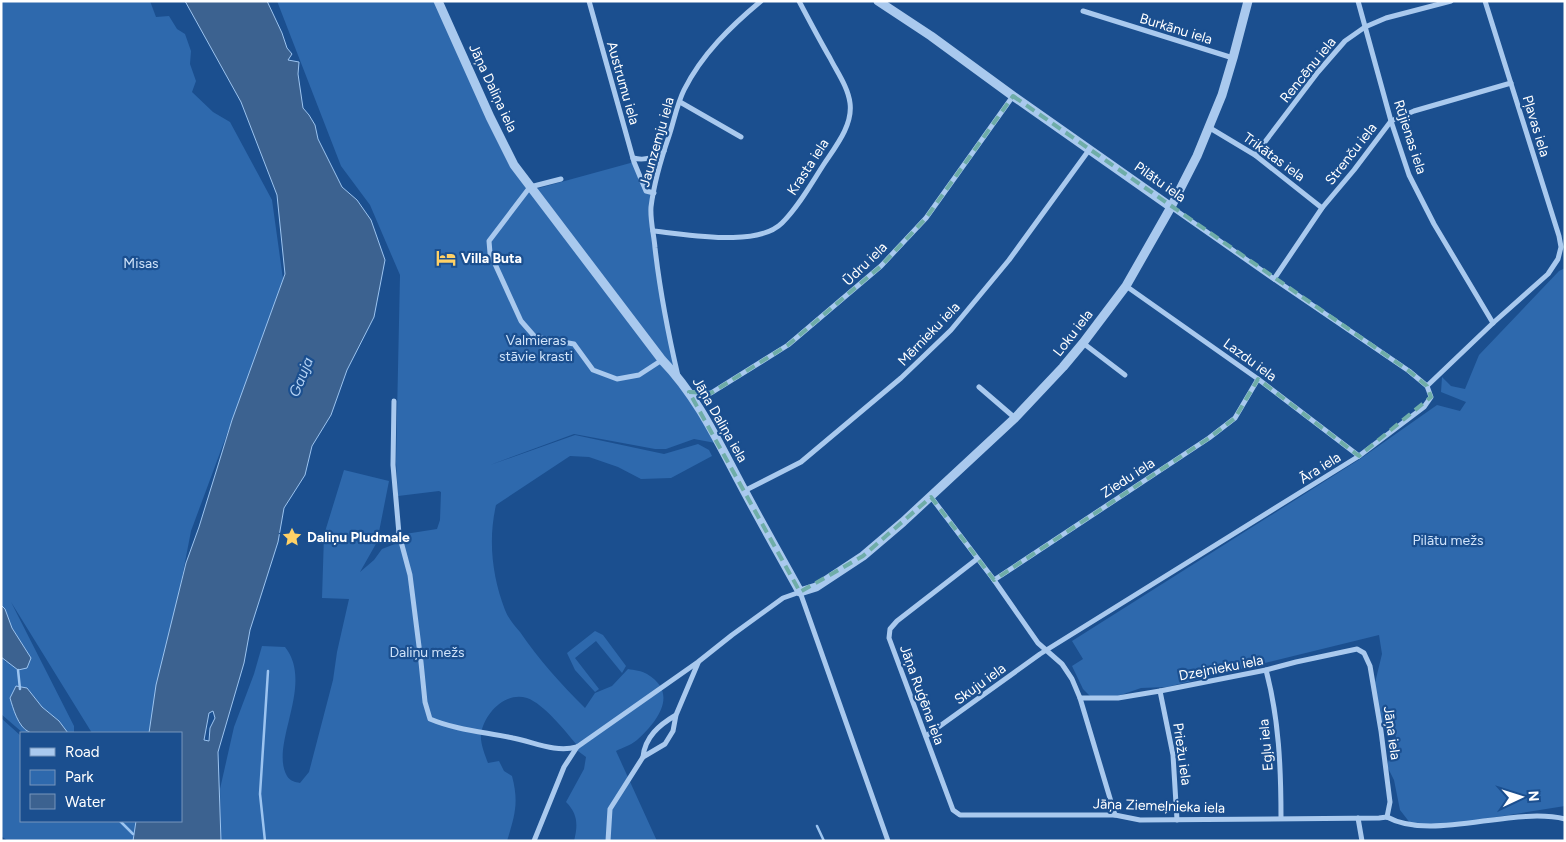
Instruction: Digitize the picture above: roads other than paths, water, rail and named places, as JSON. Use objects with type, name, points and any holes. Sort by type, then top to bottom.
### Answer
[{"type":"street","name":"Jāņa Daliņa iela","points":[[438,1],[490,117],[514,165],[662,360],[678,376],[721,444],[744,491],[800,592],[887,838]]},
{"type":"street","name":"Austrumu iela","points":[[588,1],[633,158],[646,192],[654,193]]},
{"type":"street","name":"Jaunzemju iela","points":[[678,376],[662,305],[651,209],[654,193],[664,150],[684,91],[699,65],[729,30],[762,1]]},
{"type":"street","name":"Krasta iela","points":[[653,231],[727,237],[747,237],[766,234],[782,224],[794,209],[836,146],[851,114],[850,100],[843,82],[799,1]]},
{"type":"street","name":"Pilātu iela","points":[[878,1],[931,36],[1089,150],[1274,279],[1409,371],[1427,386]]},
{"type":"street","name":"Loku iela","points":[[800,592],[816,587],[863,556],[1015,418],[1083,343],[1126,286],[1172,207],[1197,156],[1210,128],[1233,58],[1248,1]]},
{"type":"street","name":"Rūjienas iela","points":[[1358,1],[1391,121],[1409,174],[1434,224],[1493,323]]},
{"type":"street","name":"Rencēnu iela","points":[[1254,155],[1318,72],[1345,41],[1366,27],[1386,18],[1451,1]]},
{"type":"street","name":"Pļavas iela","points":[[1484,1],[1561,247],[1558,259],[1548,274],[1493,323]]},
{"type":"street","name":"Burkānu iela","points":[[1083,11],[1233,58]]},
{"type":"street","name":"Strenču iela","points":[[1274,279],[1322,208],[1391,121],[1414,111],[1511,83]]},
{"type":"street","name":"Ūdru iela","points":[[689,392],[711,393],[788,345],[881,266],[926,218],[1013,96]]},
{"type":"street","points":[[680,102],[741,137]]},
{"type":"street","name":"Trikātas iela","points":[[1210,128],[1254,155],[1322,208]]},
{"type":"street","points":[[633,158],[641,160],[654,157],[664,150]]},
{"type":"street","name":"Mērnieku iela","points":[[744,491],[801,462],[901,378],[951,330],[1009,260],[1089,150]]},
{"type":"street","points":[[561,179],[530,187],[489,241],[490,253],[522,321],[535,337],[574,344],[593,370],[617,379],[639,375],[662,360]]},
{"type":"street","name":"Lazdu iela","points":[[1126,286],[1258,379],[1360,456]]},
{"type":"street","points":[[1427,386],[1493,323]]},
{"type":"street","points":[[1083,343],[1125,375]]},
{"type":"street","name":"Ziedu iela","points":[[994,580],[1209,438],[1235,418],[1258,379]]},
{"type":"street","name":"Āra iela","points":[[1048,651],[1360,456],[1424,407],[1431,398],[1427,386]]},
{"type":"street","points":[[979,387],[1015,418]]},
{"type":"street","points":[[394,401],[393,465],[399,534],[410,575],[422,662],[425,702],[430,719],[444,725],[516,738],[557,748],[577,746],[698,662],[732,634],[783,598],[800,592]]},
{"type":"street","points":[[930,497],[994,580],[1038,643],[1062,664],[1072,679],[1080,698],[1115,815]]},
{"type":"street","name":"Jāņa Ruģēna iela","points":[[960,815],[953,810],[889,638],[890,629],[897,621],[977,559]]},
{"type":"street","name":"Dzejnieku iela","points":[[1080,698],[1118,698],[1266,670],[1334,654],[1357,650],[1364,653]]},
{"type":"street","name":"Skuju iela","points":[[926,736],[1040,654],[1048,651]]},
{"type":"street","name":"Jāņa iela","points":[[1364,653],[1370,666],[1381,731],[1390,802],[1387,817]]},
{"type":"street","points":[[643,756],[665,744],[673,731],[676,715],[698,662]]},
{"type":"street","name":"Egļu iela","points":[[1266,670],[1272,690],[1278,746],[1281,818]]},
{"type":"street","name":"Priežu iela","points":[[1160,691],[1173,755],[1177,820]]},
{"type":"street","points":[[608,841],[610,809],[643,756],[644,746],[655,730],[676,715]]},
{"type":"street","points":[[534,841],[564,767],[577,746]]},
{"type":"street","name":"Jāņa Ziemeļnieka iela","points":[[960,815],[1115,815],[1140,820],[1387,817]]},
{"type":"street","points":[[1387,817],[1407,829],[1426,832],[1538,817],[1555,816],[1565,819]]},
{"type":"street","points":[[1358,818],[1362,841]]},
{"type":"water","name":"Gauja","points":[[185,1],[267,1],[287,48],[292,54],[288,60],[299,62],[298,74],[303,108],[315,125],[318,139],[342,187],[357,200],[371,220],[385,260],[374,317],[347,370],[331,415],[312,446],[305,475],[284,508],[278,542],[250,630],[244,663],[218,752],[221,841],[133,841],[136,822],[182,822],[182,732],[149,732],[156,685],[186,563],[232,420],[285,274],[277,195],[241,102]],"holes":[[[213,711],[215,718],[210,728],[209,741],[204,740],[209,713]]]},
{"type":"water","points":[[1,605],[5,609],[12,628],[31,658],[27,668],[18,670],[1,657]]},
{"type":"water","points":[[16,686],[27,688],[42,707],[59,721],[67,732],[29,732],[25,730],[16,717],[10,698]]},
{"type":"waterway","points":[[18,670],[20,689]]},
{"type":"waterway","points":[[265,841],[260,794],[268,671]]},
{"type":"waterway","points":[[121,822],[133,834]]},
{"type":"waterway","points":[[817,826],[824,841]]},
{"type":"place","name":"Villa Buta","points":[[446,258]]},
{"type":"place","name":"Daliņu Pludmale","points":[[292,537]]},
{"type":"park label","name":"Misas","points":[[141,263]]},
{"type":"park label","name":"Valmieras stāvie krasti","points":[[536,348]]},
{"type":"park label","name":"Pilātu mežs","points":[[1448,540]]},
{"type":"park label","name":"Daliņu mežs","points":[[427,652]]}]
